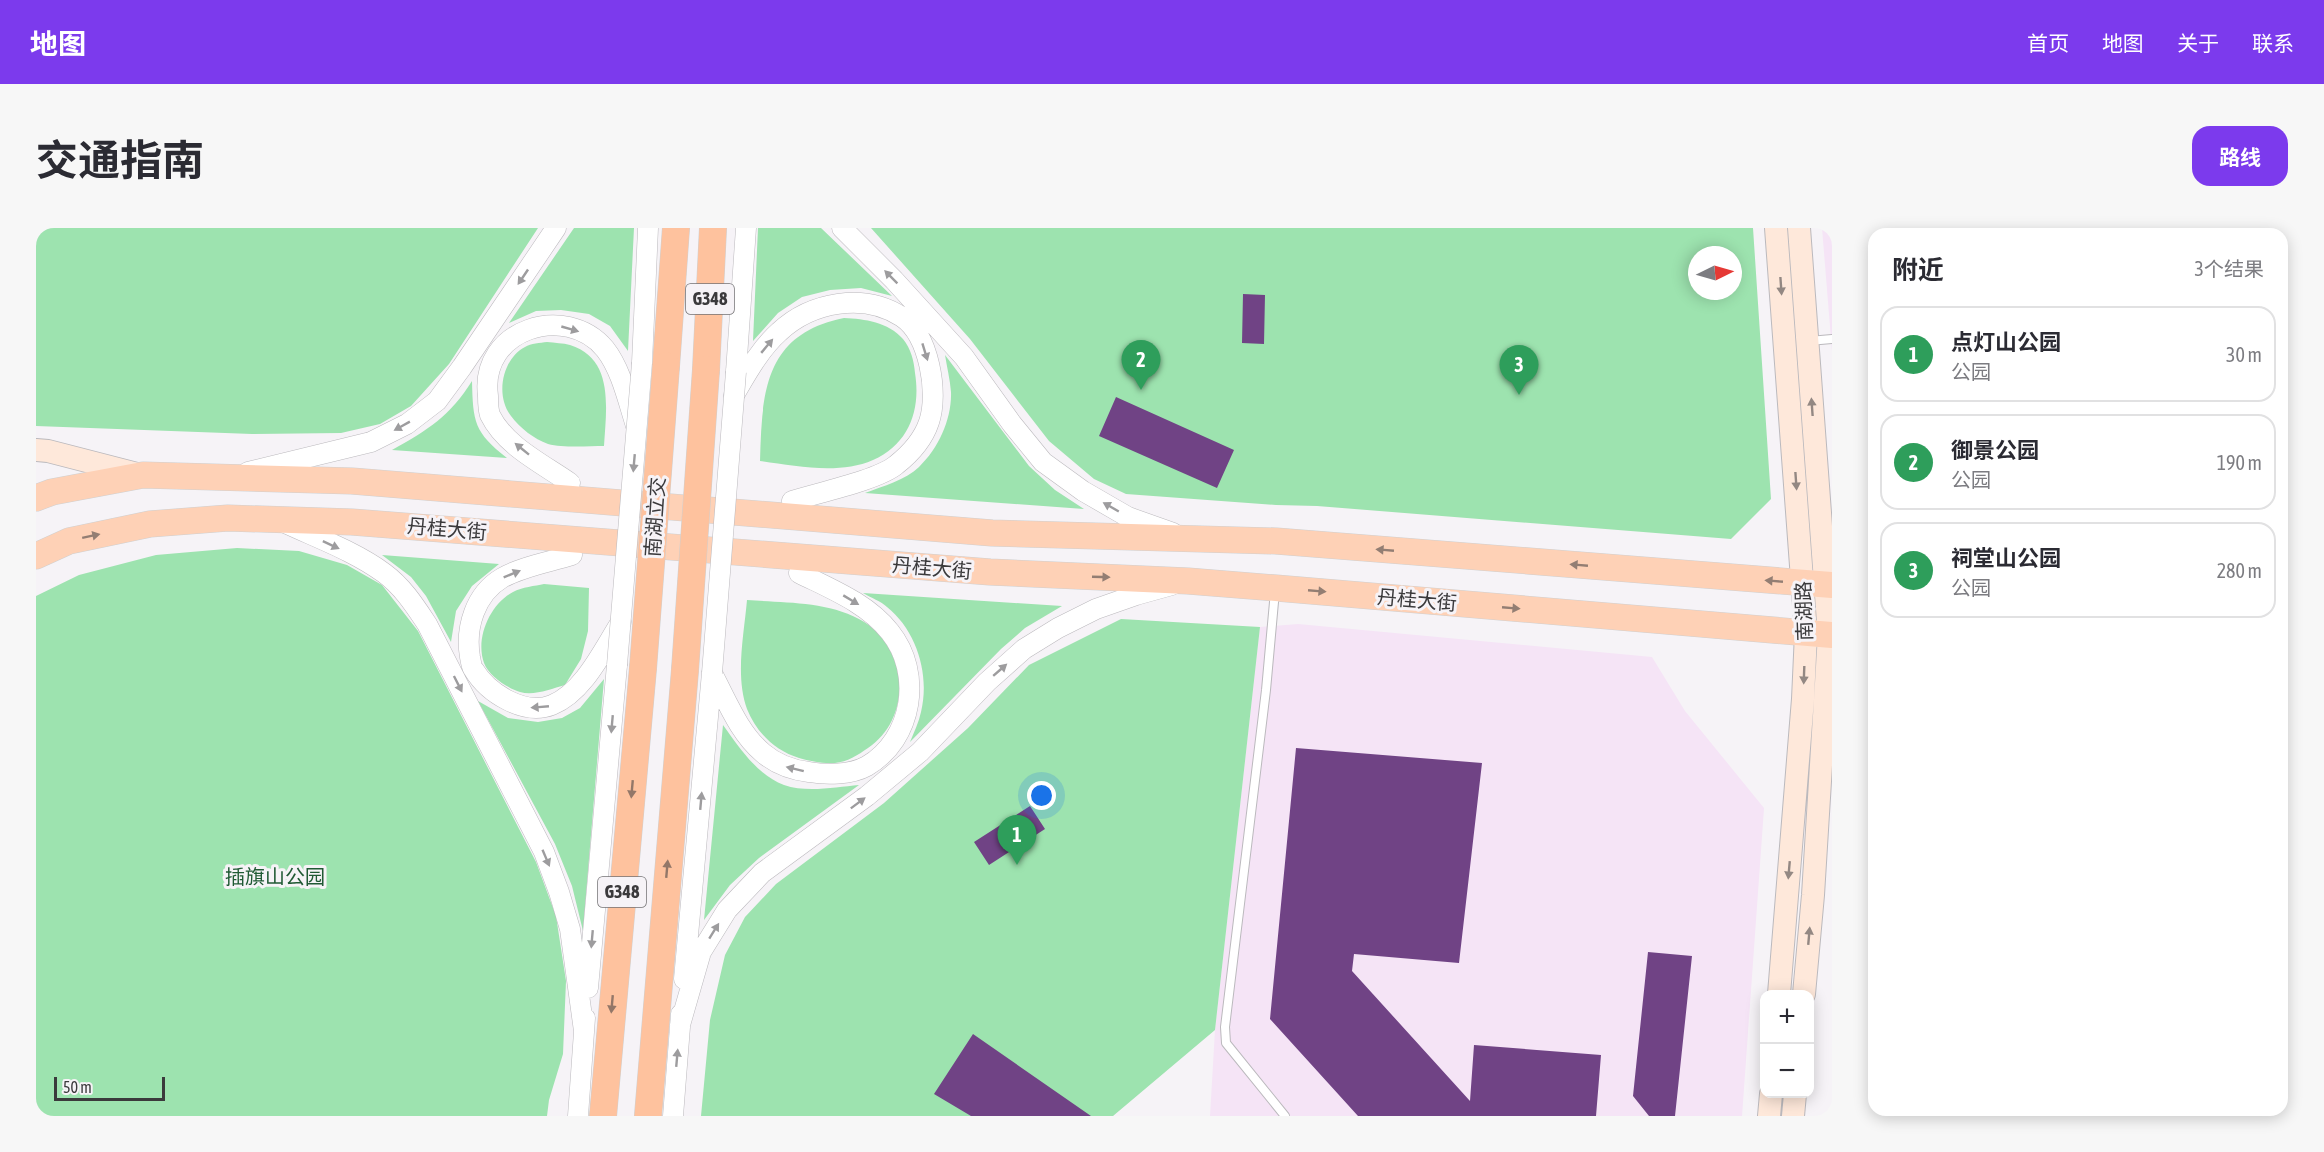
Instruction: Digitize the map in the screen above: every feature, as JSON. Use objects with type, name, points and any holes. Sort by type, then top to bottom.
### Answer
[{"type":"highway","name":"G348","points":[[654,364],[676,228]]},
{"type":"highway","name":"南湖立交","points":[[648,1116],[685,670],[706,370],[713,228]]},
{"type":"highway","name":"南湖立交","points":[[630,667],[654,364]]},
{"type":"highway","name":"G348","points":[[603,1116],[630,667]]},
{"type":"main road","name":"南湖路","points":[[1776,228],[1820,584]]},
{"type":"main road","name":"南湖路","points":[[1799,228],[1808,342],[1822,634],[1813,895],[1804,990]]},
{"type":"main road","points":[[36,450],[143,475]]},
{"type":"main road","points":[[281,479],[361,466],[985,516],[1067,534]]},
{"type":"main road","name":"丹桂大街","points":[[36,498],[52,492],[143,475],[352,481],[992,533],[1276,541],[1820,584]]},
{"type":"main road","name":"丹桂大街","points":[[36,556],[69,541],[150,524],[228,518],[320,521],[990,572],[1188,581],[1822,634]]},
{"type":"main road","points":[[320,521],[370,540],[984,588],[1069,576]]},
{"type":"main road","name":"南湖路","points":[[1779,990],[1803,699],[1822,634]]},
{"type":"main road","points":[[1769,1116],[1771,1098]]},
{"type":"main road","points":[[1793,1116],[1795,1098]]},
{"type":"street","points":[[224,477],[371,442],[407,424],[437,400],[556,228]]},
{"type":"street","points":[[578,1116],[584,1031],[630,667],[621,622],[636,426],[654,364],[648,228]]},
{"type":"street","points":[[674,1116],[680,1025],[712,674],[746,228]]},
{"type":"street","points":[[842,228],[894,280],[964,357],[1012,424],[1043,462],[1083,491],[1128,517],[1184,537]]},
{"type":"street","points":[[734,395],[754,361],[778,332],[800,315],[825,305],[853,303],[878,306],[903,317],[922,341],[932,372],[933,400],[928,422],[915,448],[894,467],[861,480],[792,501]]},
{"type":"street","points":[[570,483],[526,453],[506,436],[490,413],[486,383],[492,360],[507,340],[531,328],[561,326],[589,334],[606,350],[618,374],[636,426]]},
{"type":"street","points":[[278,520],[350,553],[385,574],[408,596],[427,624],[544,852],[570,929],[584,1031]]},
{"type":"street","points":[[572,555],[502,578],[483,597],[470,621],[468,642],[473,669],[489,687],[508,701],[528,708],[551,706],[571,693],[621,622]]},
{"type":"street","points":[[712,674],[743,731],[764,754],[789,770],[819,774],[845,773],[865,767],[888,751],[904,722],[911,692],[905,657],[891,633],[872,613],[842,594],[799,573]]},
{"type":"street","points":[[680,1025],[701,951],[727,910],[762,873],[867,796],[920,752],[987,682],[1024,649],[1058,628],[1096,609],[1188,581]]},
{"type":"lane","points":[[1808,342],[1832,339]]},
{"type":"lane","points":[[1276,588],[1266,690],[1225,1027],[1226,1043],[1285,1116]]},
{"type":"shaded area","points":[[1822,228],[1832,228],[1832,351]]},
{"type":"shaded area","points":[[1298,624],[1652,657],[1685,711],[1764,808],[1742,1116],[1210,1116],[1215,1030],[1260,627]]},
{"type":"green space","points":[[36,228],[538,228],[449,364],[411,406],[380,424],[341,433],[252,434],[36,426]]},
{"type":"green space","points":[[574,228],[634,228],[628,351],[610,326],[589,314],[561,310],[536,311],[509,323]]},
{"type":"green space","points":[[758,228],[821,228],[892,296],[861,288],[830,290],[802,297],[778,313],[753,341]]},
{"type":"green space","points":[[871,228],[1753,228],[1771,499],[1731,539],[1317,506],[1126,494],[1094,479],[1049,441],[970,339]]},
{"type":"green space","points":[[844,318],[883,325],[897,333],[908,347],[915,369],[916,400],[914,413],[904,435],[885,453],[860,465],[817,468],[760,461],[766,390],[783,352],[797,338],[818,326]]},
{"type":"green space","points":[[547,342],[570,345],[584,352],[595,362],[605,387],[604,446],[548,444],[523,429],[506,408],[502,389],[503,378],[511,360],[527,346]]},
{"type":"green space","points":[[945,355],[1029,466],[1055,490],[1084,509],[865,493],[908,476],[933,451],[947,422],[951,402],[951,387]]},
{"type":"green space","points":[[472,381],[473,407],[478,425],[488,441],[507,458],[392,450],[417,436],[447,413]]},
{"type":"green space","name":"插旗山公园","points":[[237,548],[299,551],[347,565],[382,585],[418,631],[536,862],[556,916],[566,981],[563,1054],[549,1100],[547,1116],[36,1116],[36,596],[79,575],[156,555]]},
{"type":"green space","points":[[382,555],[499,564],[472,586],[456,611],[451,642],[426,596],[411,577]]},
{"type":"green space","points":[[544,584],[589,588],[588,631],[581,659],[565,685],[537,693],[525,693],[499,681],[486,668],[482,653],[483,633],[491,613],[505,597],[520,589]]},
{"type":"green space","points":[[863,593],[1062,606],[1025,628],[1001,649],[910,742],[919,719],[923,698],[924,683],[919,655],[906,628],[897,617],[882,603]]},
{"type":"green space","points":[[747,600],[804,604],[832,609],[859,619],[875,631],[888,646],[896,663],[899,682],[898,700],[893,718],[883,735],[856,756],[830,763],[790,755],[767,739],[751,717],[743,696],[741,655]]},
{"type":"green space","points":[[1121,619],[1260,627],[1215,1030],[1113,1116],[701,1116],[710,1020],[725,955],[745,917],[776,884],[884,803],[968,728],[1029,665]]},
{"type":"green space","points":[[604,679],[583,931],[572,886],[555,844],[478,701],[508,718],[538,722],[562,718],[580,708]]},
{"type":"green space","points":[[723,725],[757,767],[784,785],[812,789],[859,785],[759,858],[730,885],[704,920]]},
{"type":"building","points":[[1243,294],[1265,295],[1264,344],[1242,343]]},
{"type":"building","points":[[1116,397],[1234,450],[1217,488],[1099,436]]},
{"type":"building","points":[[1296,748],[1482,763],[1459,963],[1354,954],[1352,971],[1470,1101],[1474,1045],[1601,1055],[1596,1116],[1358,1116],[1270,1019]]},
{"type":"building","points":[[1030,806],[1045,829],[989,865],[974,842]]},
{"type":"building","points":[[1648,952],[1692,956],[1675,1116],[1649,1116],[1633,1096]]},
{"type":"building","points":[[973,1034],[1091,1116],[971,1116],[934,1094]]},
{"type":"place","name":"御景公园","points":[[1141,390]]},
{"type":"place","name":"祠堂山公园","points":[[1519,395]]},
{"type":"place","name":"点灯山公园","points":[[1017,865]]}]
